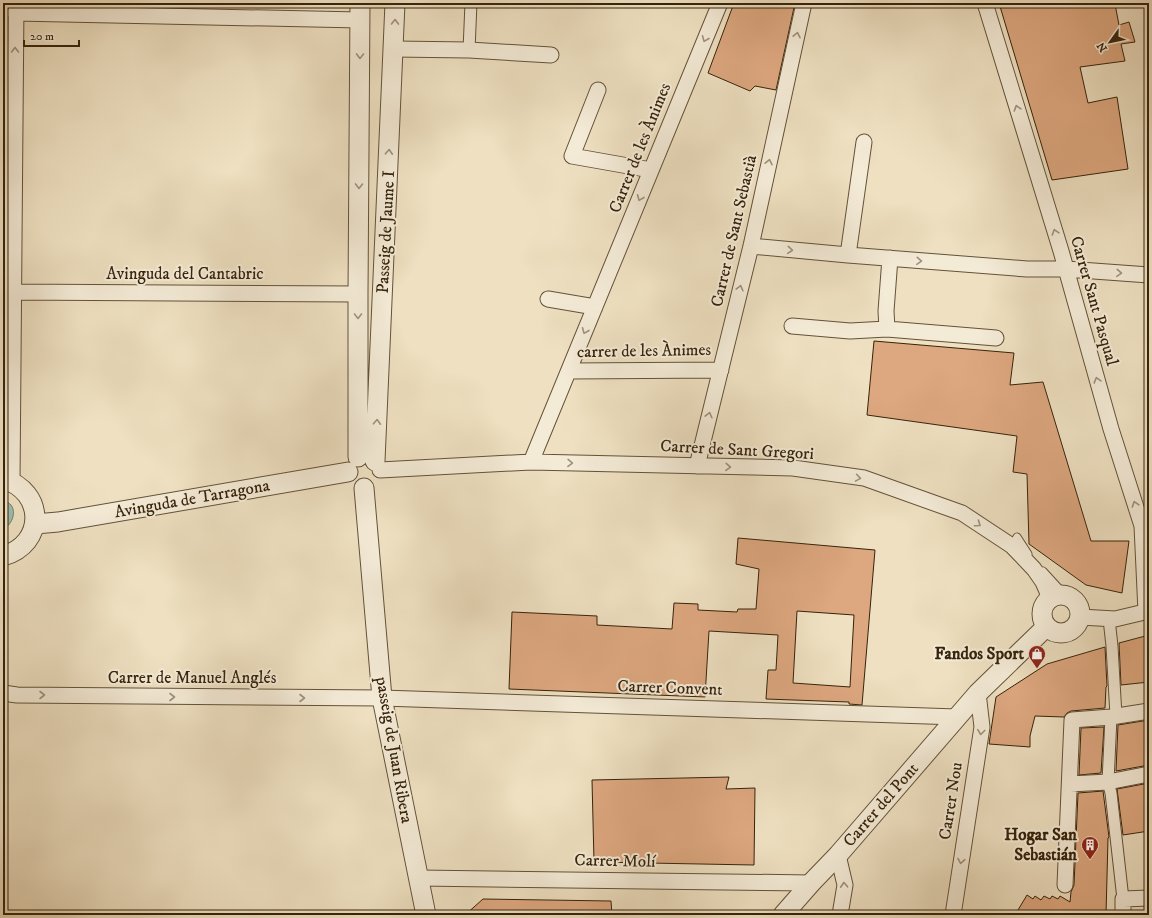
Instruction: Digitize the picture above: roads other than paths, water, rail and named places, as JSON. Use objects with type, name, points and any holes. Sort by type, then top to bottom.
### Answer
[{"type":"street","name":"Passeig de Jaume I","points":[[365,465],[394,49],[395,3]]},
{"type":"street","points":[[469,50],[471,3]]},
{"type":"street","name":"Carrer de les Ànimes","points":[[531,462],[720,3]]},
{"type":"street","name":"Carrer de Sant Sebastià","points":[[697,466],[751,246],[804,3]]},
{"type":"street","name":"Carrer Sant Pasqual","points":[[985,3],[1066,269],[1111,429],[1145,524],[1147,611]]},
{"type":"street","points":[[3,556],[12,554],[23,546],[30,536],[35,524],[35,513],[27,494],[20,486],[7,480],[13,292],[16,8],[360,12]]},
{"type":"street","name":"Passeig de Jaume I","points":[[360,12],[358,294],[365,465]]},
{"type":"street","points":[[394,49],[469,50],[551,55]]},
{"type":"street","name":"carrer de les Ànimes","points":[[598,90],[572,156],[651,170]]},
{"type":"street","points":[[848,255],[864,142]]},
{"type":"street","points":[[751,246],[1028,269],[1066,269],[1149,275]]},
{"type":"street","points":[[887,329],[886,311],[890,258]]},
{"type":"street","name":"Avinguda del Cantabric","points":[[13,292],[358,294]]},
{"type":"street","points":[[548,299],[595,308]]},
{"type":"street","points":[[792,326],[850,332],[887,329],[996,338]]},
{"type":"street","name":"carrer de les Ànimes","points":[[569,371],[720,370]]},
{"type":"street","name":"Carrer de Sant Gregori","points":[[365,465],[531,462],[793,468],[864,478],[962,512],[1014,542],[1043,582],[1057,597]]},
{"type":"street","name":"passeig de Juan Ribera","points":[[365,465],[351,480],[354,484],[364,488],[382,698],[426,915]]},
{"type":"street","name":"Avinguda de Tarragona","points":[[35,524],[58,522],[365,465]]},
{"type":"street","points":[[1057,597],[1074,600],[1078,606],[1080,617],[1076,626],[1071,631],[1058,633],[1051,631],[1046,626],[1041,612],[1043,606],[1057,597]]},
{"type":"street","points":[[1080,617],[1109,619],[1147,611]]},
{"type":"street","points":[[1109,619],[1112,646],[1114,716],[1108,782],[1111,793],[1123,899],[1123,915]]},
{"type":"street","name":"Carrer del Pont","points":[[783,915],[838,855],[956,717],[978,693],[1046,626]]},
{"type":"street","name":"Carrer de Manuel Anglés","points":[[3,693],[17,695],[382,698]]},
{"type":"street","name":"Carrer Nou","points":[[953,915],[982,727],[978,693]]},
{"type":"street","name":"Carrer Convent","points":[[382,698],[956,717]]},
{"type":"street","points":[[1065,885],[1072,720],[1149,711]]},
{"type":"street","points":[[1070,784],[1108,782],[1149,774]]},
{"type":"street","points":[[838,855],[845,885],[840,915]]},
{"type":"street","name":"Carrer Molí","points":[[419,878],[811,883]]},
{"type":"street","points":[[1123,899],[1149,898]]},
{"type":"place","name":"Fandos Sport","points":[[1037,669]]},
{"type":"place","name":"Hogar San Sebastián","points":[[1090,860]]}]
